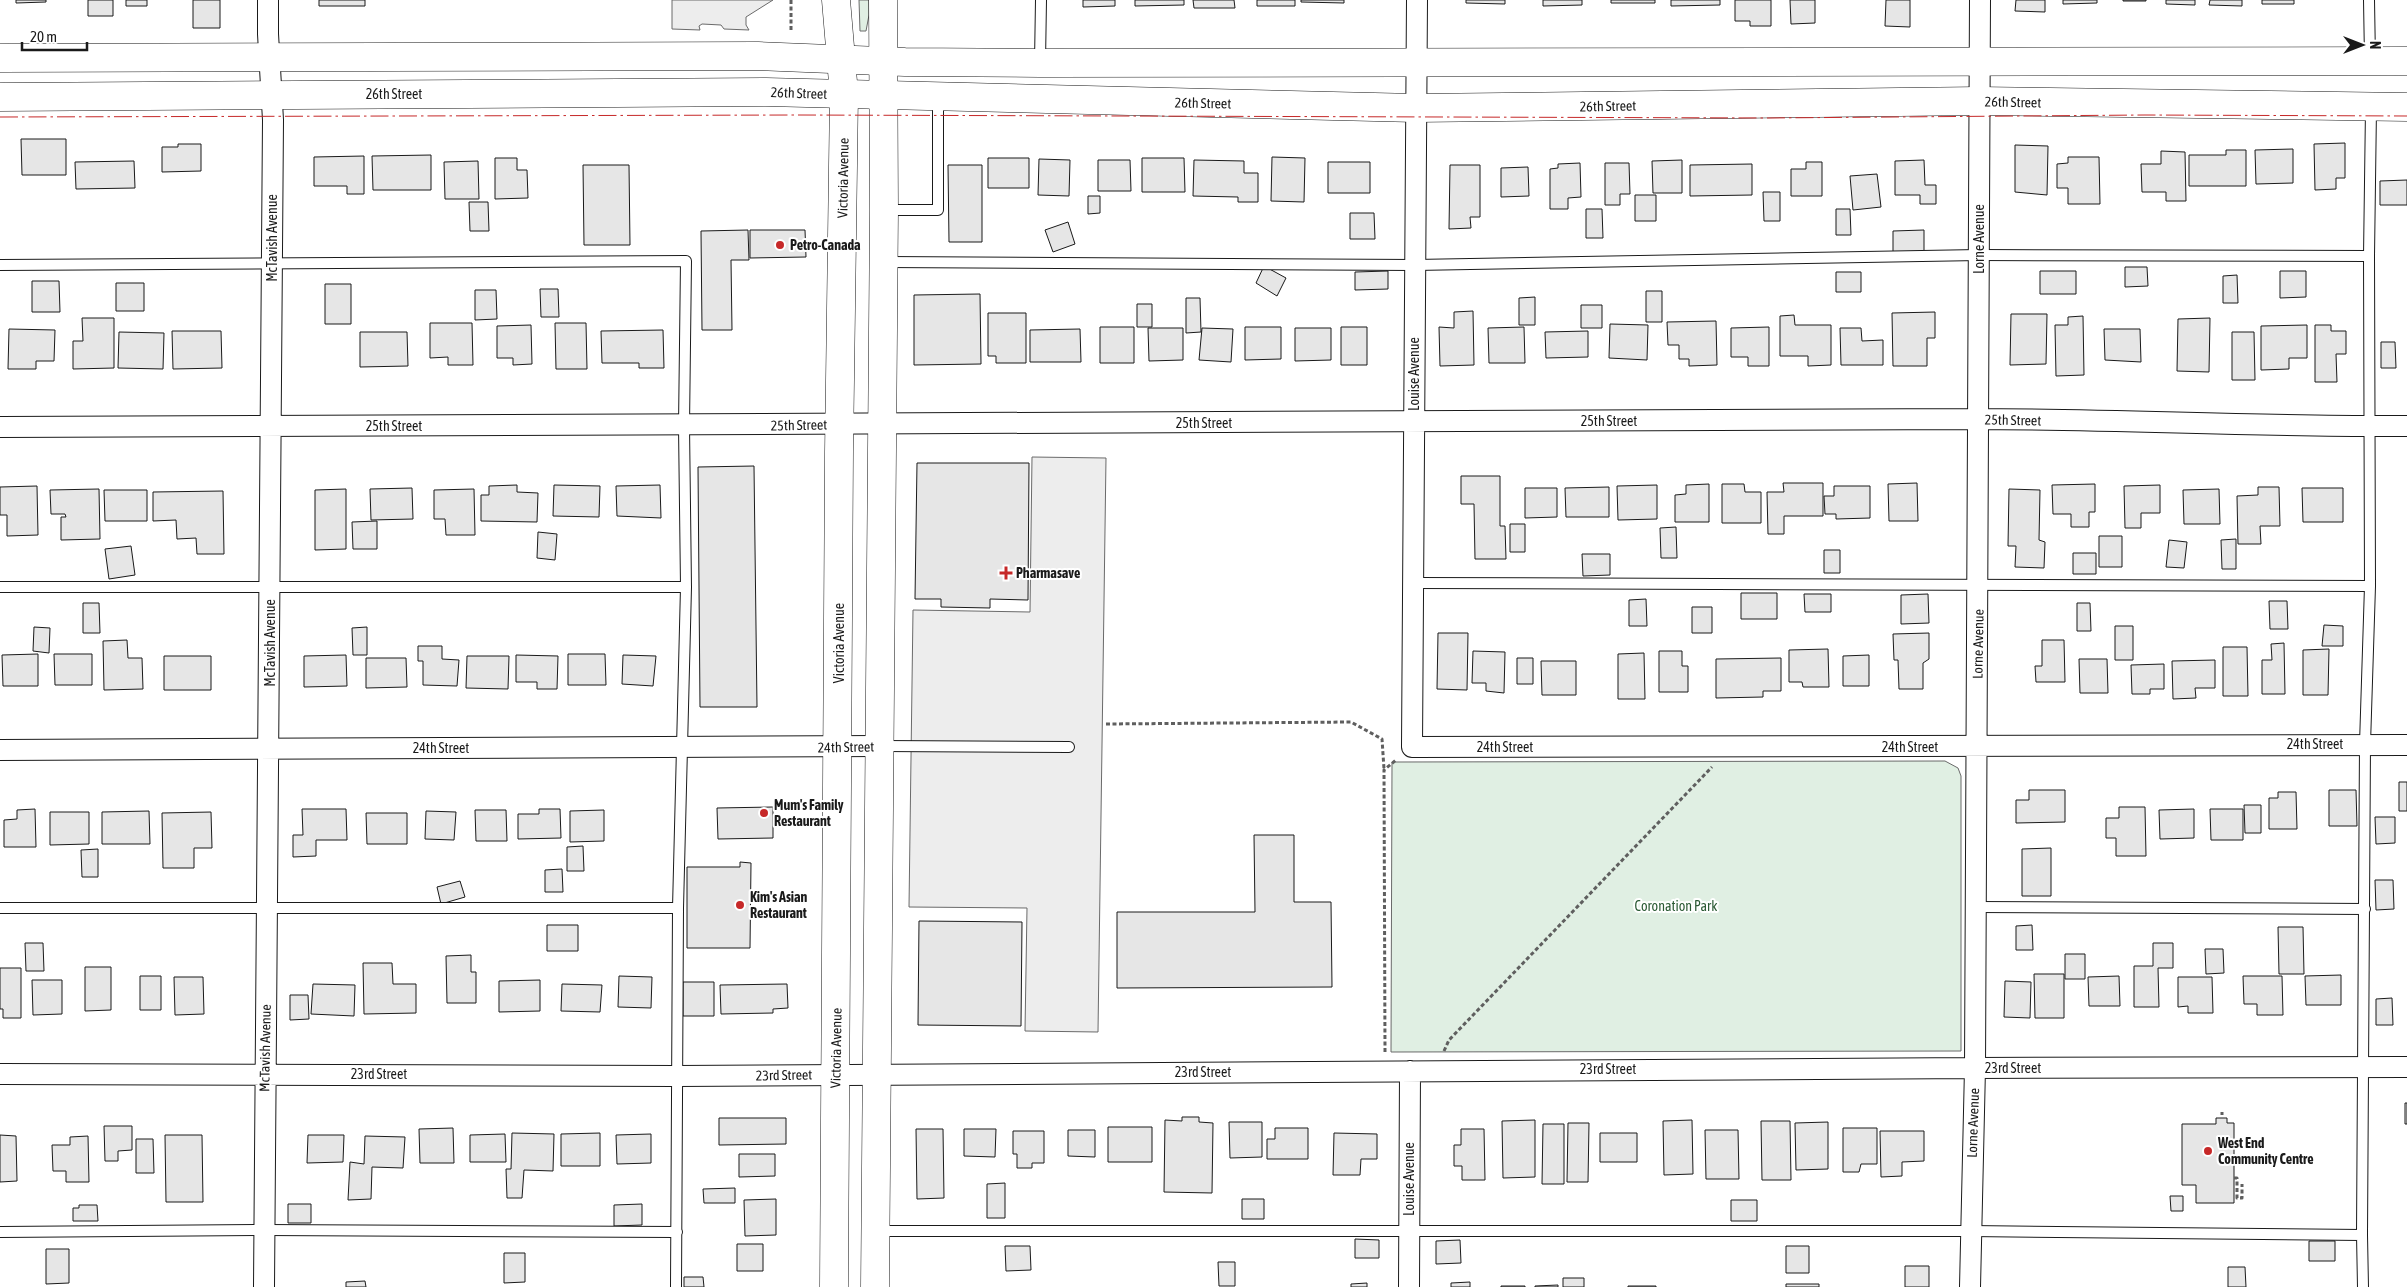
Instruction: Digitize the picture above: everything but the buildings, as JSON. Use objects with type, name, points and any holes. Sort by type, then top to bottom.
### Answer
[{"type":"street","name":"McTavish Avenue","points":[[264,1287],[264,1074],[270,749],[272,263],[271,95],[268,0]]},
{"type":"street","name":"Victoria Avenue","points":[[834,1287],[839,747],[839,425],[844,94],[836,0]]},
{"type":"street","points":[[875,1287],[881,746],[884,262],[883,0]]},
{"type":"street","name":"Louise Avenue","points":[[1412,747],[1417,0]]},
{"type":"street","name":"Lorne Avenue","points":[[1970,1287],[1975,1068],[1979,584],[1980,0]]},
{"type":"street","points":[[685,56],[687,93]]},
{"type":"street","points":[[0,58],[685,56],[1040,63],[1980,60],[2407,61]]},
{"type":"street","name":"26th Street","points":[[0,97],[766,92],[1416,108],[1979,101],[2407,107]]},
{"type":"street","name":"25th Street","points":[[0,427],[684,426],[882,423],[1980,419],[2407,426]]},
{"type":"street","name":"24th Street","points":[[1412,747],[2407,745]]},
{"type":"street","name":"24th Street","points":[[0,750],[881,746]]},
{"type":"street","name":"23rd Street","points":[[0,1074],[677,1076],[1385,1070],[2407,1068]]},
{"type":"street","name":"Louise Avenue","points":[[1409,1287],[1410,1070]]},
{"type":"lane","points":[[1040,0],[1040,63]]},
{"type":"lane","points":[[2369,0],[2370,61]]},
{"type":"lane","points":[[884,210],[938,210],[938,97]]},
{"type":"lane","points":[[2362,1287],[2365,744],[2370,586],[2369,256],[2371,107]]},
{"type":"lane","points":[[884,262],[1415,265],[1979,255],[2369,256]]},
{"type":"lane","points":[[0,265],[686,261],[684,426],[686,587],[678,908],[676,1287]]},
{"type":"lane","points":[[1413,583],[2370,586]]},
{"type":"lane","points":[[0,587],[686,587]]},
{"type":"lane","points":[[881,746],[1069,747]]},
{"type":"lane","points":[[1976,907],[2365,909]]},
{"type":"lane","points":[[0,908],[678,908]]},
{"type":"lane","points":[[0,1232],[264,1230],[676,1232]]},
{"type":"lane","points":[[876,1231],[1970,1231],[2362,1235]]},
{"type":"path","points":[[791,0],[791,31]]},
{"type":"path","points":[[1106,724],[1350,722],[1382,739],[1384,770],[1385,1070]]},
{"type":"path","points":[[1384,770],[1412,747]]},
{"type":"path","points":[[1435,1070],[1449,1040],[1731,747]]},
{"type":"path","points":[[2234,1178],[2237,1178],[2237,1198],[2242,1198],[2242,1184]]},
{"type":"green space","points":[[859,0],[869,0],[866,31],[860,31]]},
{"type":"green space","name":"Coronation Park","points":[[1945,761],[1958,768],[1961,776],[1961,1051],[1391,1052],[1392,762]]},
{"type":"shaded area","points":[[672,0],[773,0],[746,17],[746,25],[749,30],[724,29],[721,25],[702,24],[699,26],[700,30],[672,29]]},
{"type":"shaded area","points":[[1032,457],[1106,458],[1098,1032],[1025,1031],[1027,908],[909,907],[913,610],[1030,612]]},
{"type":"power","points":[[0,117],[797,115],[1767,118],[2145,115],[2407,116]]},
{"type":"place","name":"Petro-Canada","points":[[780,245]]},
{"type":"place","name":"Pharmasave","points":[[1006,573]]},
{"type":"place","name":"Mum's Family Restaurant","points":[[764,813]]},
{"type":"place","name":"Kim's Asian Restaurant","points":[[740,905]]},
{"type":"place","name":"West End Community Centre","points":[[2208,1151]]}]
